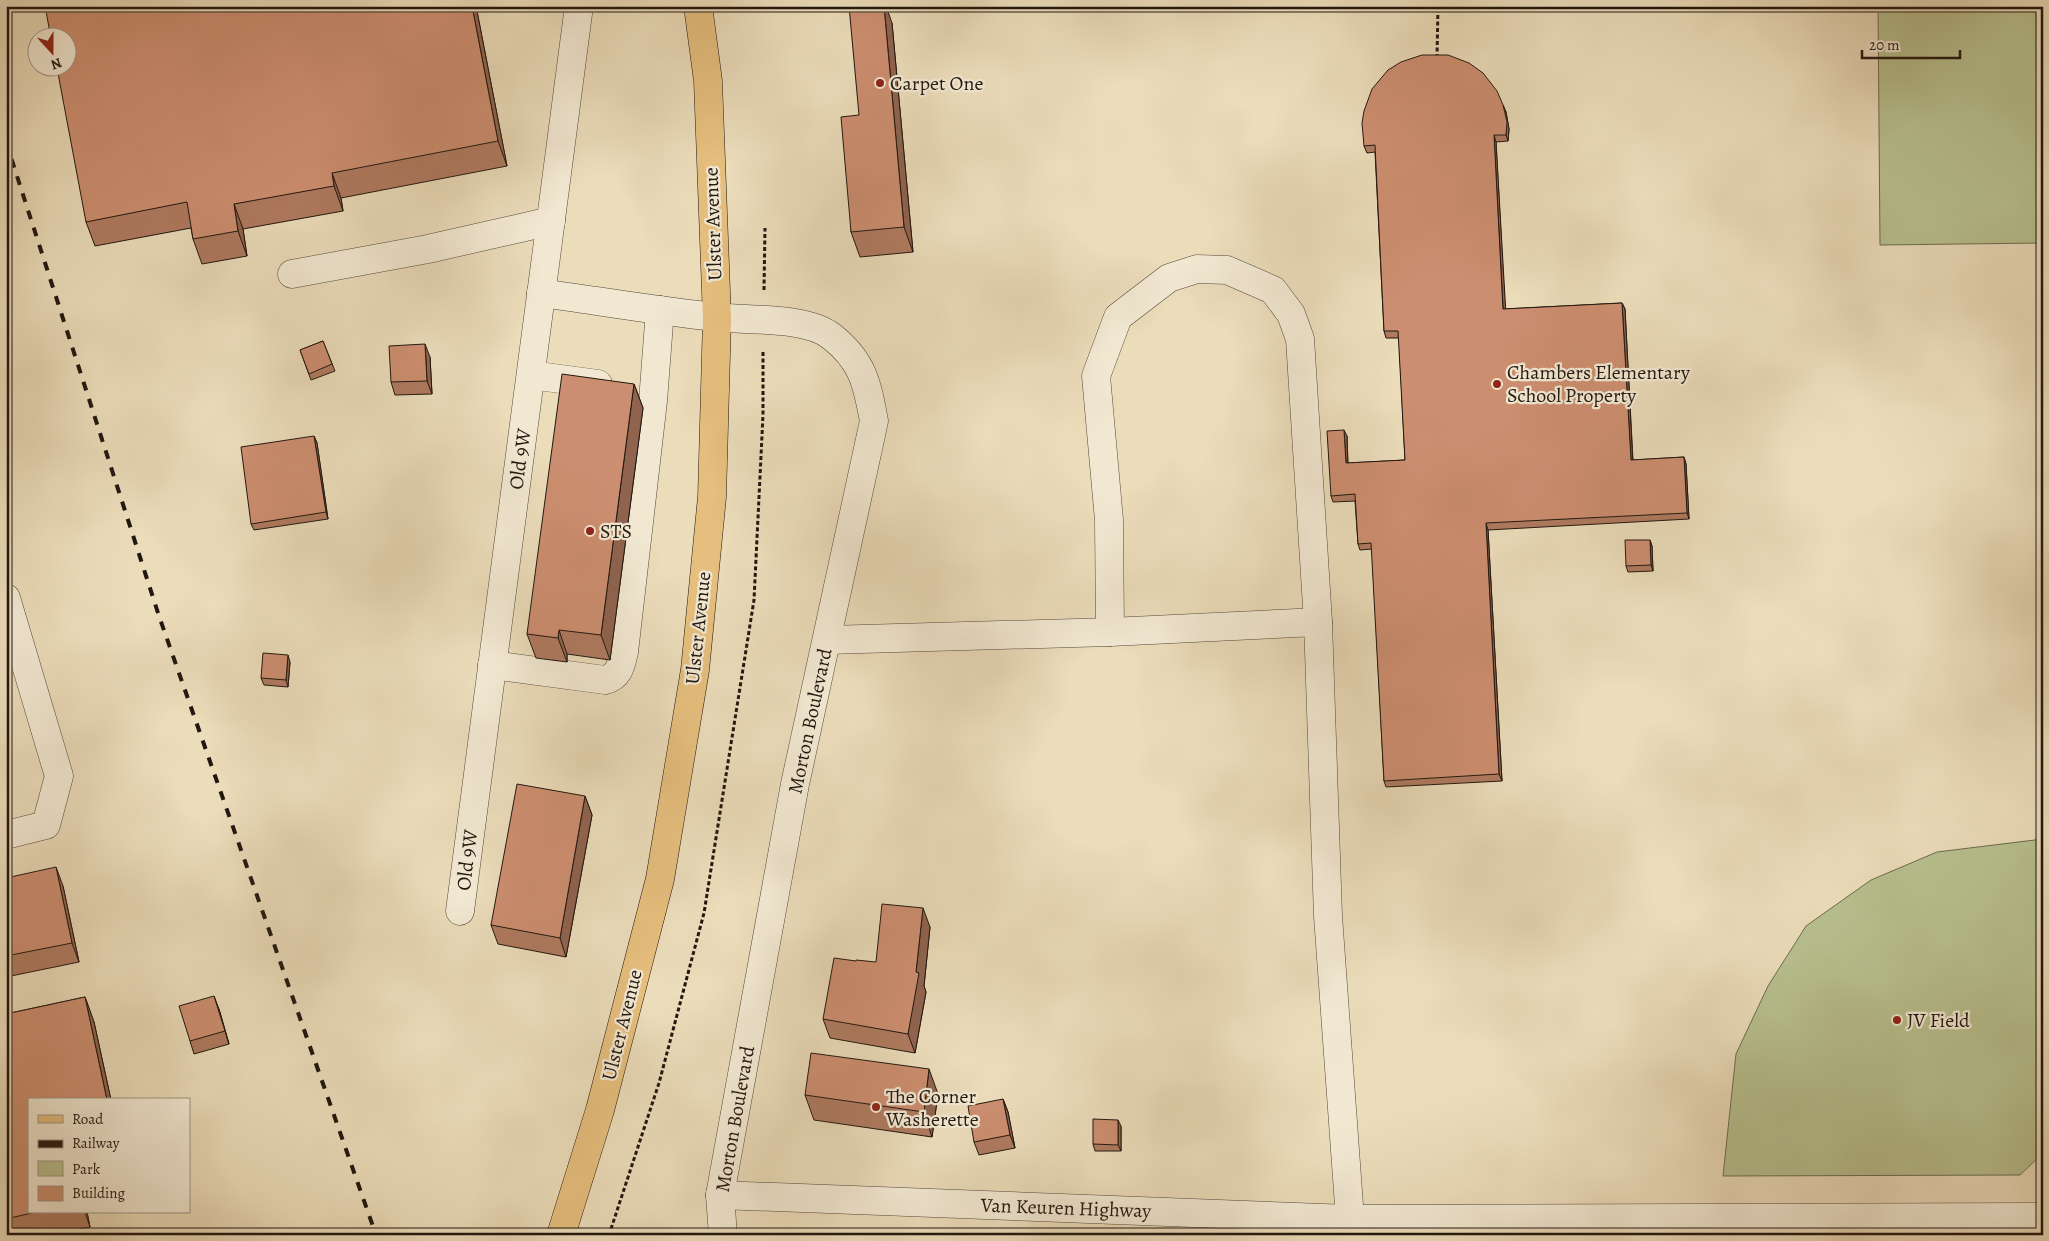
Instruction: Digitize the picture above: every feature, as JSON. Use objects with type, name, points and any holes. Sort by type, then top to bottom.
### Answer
[{"type":"main road","name":"Ulster Avenue","points":[[561,1235],[600,1110],[660,879],[695,670],[712,497],[716,318],[708,81],[698,6]]},
{"type":"street","name":"Old 9W","points":[[460,911],[579,6]]},
{"type":"street","points":[[292,274],[428,248],[551,221]]},
{"type":"street","points":[[1110,632],[1109,520],[1096,376],[1118,317],[1169,278],[1197,269],[1226,270],[1273,290],[1291,314],[1300,339],[1318,622],[1328,916],[1350,1219]]},
{"type":"street","name":"Morton Boulevard","points":[[541,293],[716,318],[764,320],[810,326],[830,335],[858,364],[867,386],[874,421],[795,784],[720,1195],[723,1235]]},
{"type":"street","points":[[492,664],[605,680],[612,679],[619,672],[624,652],[654,392],[660,310]]},
{"type":"street","points":[[531,376],[654,392]]},
{"type":"street","points":[[6,598],[60,776],[46,826],[6,835]]},
{"type":"street","points":[[827,640],[1110,632],[1318,622]]},
{"type":"street","name":"Van Keuren Highway","points":[[720,1195],[1562,1227],[1920,1226],[2043,1216]]},
{"type":"path","points":[[1437,61],[1438,6]]},
{"type":"green space","points":[[1878,6],[2043,6],[2043,243],[1880,245]]},
{"type":"green space","name":"JV Field","points":[[2043,839],[2043,1153],[2020,1175],[1723,1176],[1736,1054],[1768,986],[1806,926],[1871,880],[1937,852]]},
{"type":"building","points":[[45,6],[472,6],[498,141],[332,173],[334,186],[234,204],[238,231],[193,239],[187,202],[86,222],[59,78],[78,78],[78,28],[49,28]]},
{"type":"building","name":"Carpet One","points":[[849,6],[884,6],[904,227],[851,232],[841,117],[859,115]]},
{"type":"building","points":[[1422,55],[1448,55],[1469,63],[1483,73],[1497,91],[1503,105],[1507,122],[1506,135],[1494,135],[1503,309],[1622,303],[1631,460],[1684,457],[1687,513],[1486,523],[1499,774],[1384,781],[1371,543],[1358,544],[1355,494],[1331,496],[1327,431],[1344,430],[1346,463],[1405,460],[1398,331],[1384,331],[1375,145],[1364,146],[1362,123],[1372,89],[1388,70],[1401,62]]},
{"type":"building","points":[[323,341],[332,364],[309,374],[300,350]]},
{"type":"building","points":[[425,344],[427,381],[391,382],[389,346]]},
{"type":"building","name":"STS","points":[[562,374],[634,384],[601,635],[559,630],[558,638],[527,634]]},
{"type":"building","points":[[314,436],[326,512],[251,524],[241,447]]},
{"type":"building","points":[[1625,540],[1650,540],[1651,565],[1626,566]]},
{"type":"building","points":[[263,653],[288,655],[286,680],[261,678]]},
{"type":"building","points":[[517,784],[585,796],[560,938],[491,925]]},
{"type":"building","points":[[56,867],[72,943],[6,956],[6,878]]},
{"type":"building","points":[[882,904],[923,908],[916,972],[919,973],[908,1034],[823,1019],[834,958],[876,962]]},
{"type":"building","points":[[214,996],[225,1031],[190,1041],[179,1006]]},
{"type":"building","points":[[85,997],[107,1098],[28,1098],[28,1214],[6,1219],[6,1014]]},
{"type":"building","points":[[811,1053],[929,1069],[924,1112],[805,1095]]},
{"type":"building","points":[[1003,1099],[1010,1135],[974,1142],[968,1106]]},
{"type":"building","points":[[1093,1119],[1118,1120],[1118,1145],[1093,1144]]},
{"type":"railway","points":[[6,142],[159,616],[376,1235]]},
{"type":"place","name":"Carpet One","points":[[880,83]]},
{"type":"place","name":"Chambers Elementary School Property","points":[[1497,384]]},
{"type":"place","name":"STS","points":[[590,531]]},
{"type":"place","name":"JV Field","points":[[1897,1020]]},
{"type":"place","name":"The Corner Washerette","points":[[876,1107]]}]
